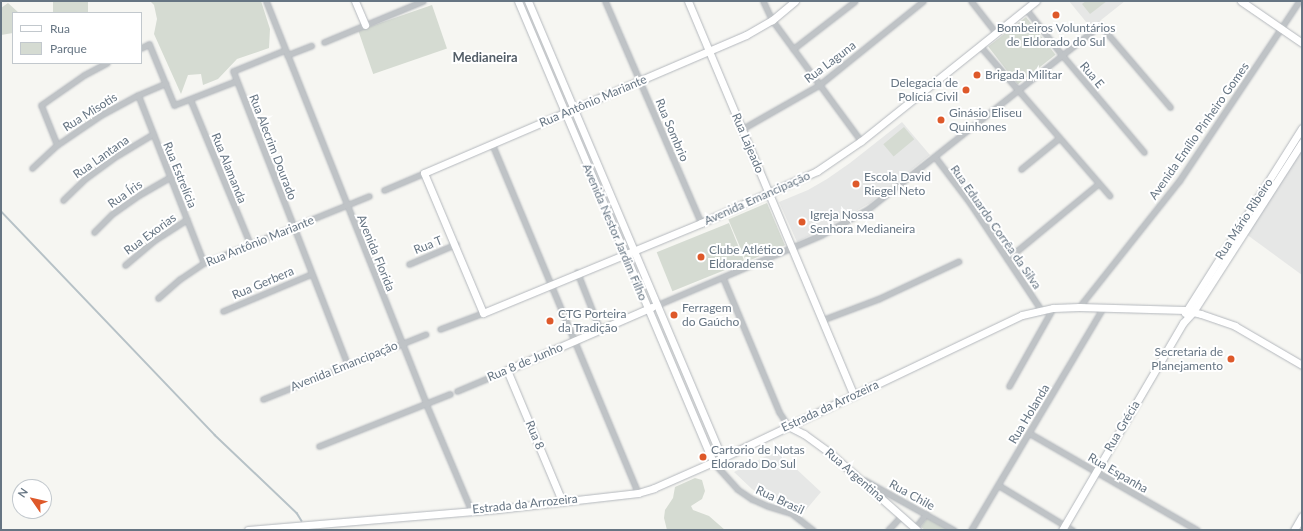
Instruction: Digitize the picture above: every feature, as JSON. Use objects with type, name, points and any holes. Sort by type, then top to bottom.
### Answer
[{"type":"main road","points":[[355,1],[365,25]]},
{"type":"main road","name":"Avenida Nestor Jardim Filho","points":[[518,1],[713,462]]},
{"type":"main road","name":"Avenida Nestor Jardim Filho","points":[[528,1],[722,458]]},
{"type":"main road","name":"Rua Lajeado","points":[[688,1],[854,395]]},
{"type":"main road","name":"Rua Antônio Mariante","points":[[424,173],[746,35],[772,20],[795,1]]},
{"type":"main road","name":"Avenida Emancipação","points":[[483,313],[577,272],[701,223],[769,193],[835,160],[1036,1]]},
{"type":"main road","points":[[1241,1],[1302,43]]},
{"type":"main road","name":"Rua Mário Ribeiro","points":[[1193,312],[1302,128]]},
{"type":"main road","name":"Rua Mário Ribeiro","points":[[1185,310],[1266,191],[1302,142]]},
{"type":"main road","points":[[424,173],[456,244],[483,313]]},
{"type":"main road","points":[[592,177],[601,173]]},
{"type":"main road","name":"Rua 8 de Junho","points":[[507,370],[657,305]]},
{"type":"main road","name":"Estrada da Arrozeira","points":[[248,530],[470,510],[498,509],[638,493],[654,488],[722,458],[1022,315],[1053,308],[1079,307],[1185,310],[1216,318],[1235,326],[1302,365]]},
{"type":"main road","name":"Rua Grécia","points":[[1183,323],[1185,310]]},
{"type":"main road","name":"Rua Grécia","points":[[1064,528],[1183,323],[1193,312]]},
{"type":"main road","name":"Rua 8","points":[[507,370],[562,501]]},
{"type":"main road","name":"Rua Argentina","points":[[788,426],[816,443],[860,478],[916,529]]},
{"type":"main road","points":[[1294,530],[1302,516]]},
{"type":"street","name":"Avenida Florida","points":[[266,1],[346,205],[470,510]]},
{"type":"street","points":[[324,42],[423,1]]},
{"type":"street","name":"Rua Sombrio","points":[[605,1],[701,223]]},
{"type":"street","points":[[764,1],[772,20],[861,140]]},
{"type":"street","points":[[793,49],[855,1]]},
{"type":"street","name":"Rua Laguna","points":[[742,129],[819,85],[924,1]]},
{"type":"street","points":[[971,1],[996,33]]},
{"type":"street","name":"Avenida Emílio Pinheiro Gomes","points":[[1079,307],[1179,181],[1299,1]]},
{"type":"street","name":"Rua E","points":[[1026,9],[1062,55],[1144,152]]},
{"type":"street","name":"Rua 8 de Junho","points":[[657,305],[723,278],[840,226],[868,209],[1100,25],[1170,107]]},
{"type":"street","points":[[142,48],[150,44],[174,105],[236,81]]},
{"type":"street","points":[[286,53],[311,46]]},
{"type":"street","points":[[980,46],[1098,184],[1110,196]]},
{"type":"street","name":"Rua Alecrim Dourado","points":[[286,53],[233,71],[347,364]]},
{"type":"street","points":[[57,145],[41,105],[84,75],[105,64]]},
{"type":"street","name":"Rua Misotis","points":[[32,168],[57,145],[101,115],[138,95],[166,83]]},
{"type":"street","name":"Rua Estrelícia","points":[[138,95],[204,263]]},
{"type":"street","name":"Rua Alamanda","points":[[190,99],[250,244]]},
{"type":"street","name":"Rua Lantana","points":[[63,200],[86,178],[153,134]]},
{"type":"street","points":[[1021,169],[1059,138]]},
{"type":"street","points":[[492,144],[552,284],[638,493]]},
{"type":"street","name":"Rua Eduardo Corrêa da Silva","points":[[934,157],[970,203],[1041,310]]},
{"type":"street","name":"Rua Antônio Mariante","points":[[384,190],[424,173]]},
{"type":"street","name":"Rua Íris","points":[[94,232],[112,214],[170,177]]},
{"type":"street","points":[[1007,259],[1098,184]]},
{"type":"street","name":"Rua Antônio Mariante","points":[[158,298],[180,278],[204,263],[369,196]]},
{"type":"street","name":"Rua Exorias","points":[[125,265],[154,240],[187,219]]},
{"type":"street","name":"Rua T","points":[[409,264],[456,244]]},
{"type":"street","points":[[822,320],[878,299],[959,261]]},
{"type":"street","points":[[577,272],[600,330]]},
{"type":"street","name":"Rua Gerbera","points":[[223,311],[311,274]]},
{"type":"street","points":[[723,278],[779,412],[788,426]]},
{"type":"street","points":[[1009,386],[1053,308]]},
{"type":"street","name":"Rua Holanda","points":[[971,530],[1104,308]]},
{"type":"street","name":"Avenida Emancipação","points":[[440,330],[483,313]]},
{"type":"street","name":"Avenida Emancipação","points":[[263,399],[402,342],[426,334]]},
{"type":"street","name":"Rua 8 de Junho","points":[[457,390],[507,370]]},
{"type":"street","points":[[319,446],[450,394]]},
{"type":"street","name":"Rua Espanha","points":[[1029,433],[1197,530]]},
{"type":"street","points":[[721,471],[722,458]]},
{"type":"street","name":"Rua Brasil","points":[[713,462],[737,489],[752,499],[791,514],[813,530]]},
{"type":"street","name":"Rua Chile","points":[[860,478],[954,530]]},
{"type":"street","points":[[998,485],[1064,528],[1072,530]]},
{"type":"street","points":[[916,529],[926,514]]},
{"type":"street","points":[[888,530],[901,516]]},
{"type":"shaded area","points":[[1069,1],[1125,1],[1091,28]]},
{"type":"shaded area","name":"Escola David Riegel Neto","points":[[902,122],[930,155],[870,203],[828,227],[797,242],[779,202],[808,190],[827,179]]},
{"type":"shaded area","points":[[1302,149],[1302,275],[1246,234]]},
{"type":"shaded area","points":[[777,451],[821,492],[805,511],[789,502],[760,494],[752,489],[734,472]]},
{"type":"green space","points":[[53,1],[88,1],[88,12],[53,12]]},
{"type":"green space","points":[[150,1],[261,1],[270,29],[269,48],[237,59],[218,79],[203,85],[201,74],[188,75],[181,94],[154,34],[157,19],[154,5]]},
{"type":"green space","points":[[1086,1],[1107,1],[1090,14],[1082,4]]},
{"type":"green space","points":[[8,3],[18,12],[12,12],[12,33],[1,35],[1,8]]},
{"type":"green space","points":[[432,5],[447,48],[373,74],[358,30]]},
{"type":"green space","points":[[1026,17],[1056,55],[1018,84],[988,47]]},
{"type":"green space","points":[[904,127],[914,139],[894,157],[883,144]]},
{"type":"green space","points":[[767,203],[785,245],[746,262],[728,219]]},
{"type":"green space","name":"Clube Atlético Eldoradense","points":[[729,223],[745,262],[672,291],[657,252]]},
{"type":"green space","points":[[695,478],[702,480],[705,491],[702,499],[691,506],[693,510],[709,516],[725,530],[667,530],[664,518],[665,510],[673,498],[675,487]]},
{"type":"green space","points":[[927,518],[949,530],[925,530],[921,527]]},
{"type":"waterway","points":[[1,211],[215,435],[297,513],[302,521]]},
{"type":"place","name":"Bombeiros Voluntários de Eldorado do Sul","points":[[1056,15]]},
{"type":"place","name":"Brigada Militar","points":[[977,75]]},
{"type":"place","name":"Delegacia de Polícia Civil","points":[[966,90]]},
{"type":"place","name":"Ginásio Eliseu Quinhones","points":[[941,120]]},
{"type":"place","name":"Escola David Riegel Neto","points":[[856,184]]},
{"type":"place","name":"Igreja Nossa Senhora Medianeira","points":[[802,222]]},
{"type":"place","name":"Clube Atlético Eldoradense","points":[[701,257]]},
{"type":"place","name":"Ferragem do Gaúcho","points":[[674,315]]},
{"type":"place","name":"CTG Porteira da Tradição","points":[[550,321]]},
{"type":"place","name":"Secretaria de Planejamento","points":[[1231,359]]},
{"type":"place","name":"Cartorio de Notas Eldorado Do Sul","points":[[703,457]]},
{"type":"district","name":"Medianeira","points":[[485,57]]}]
